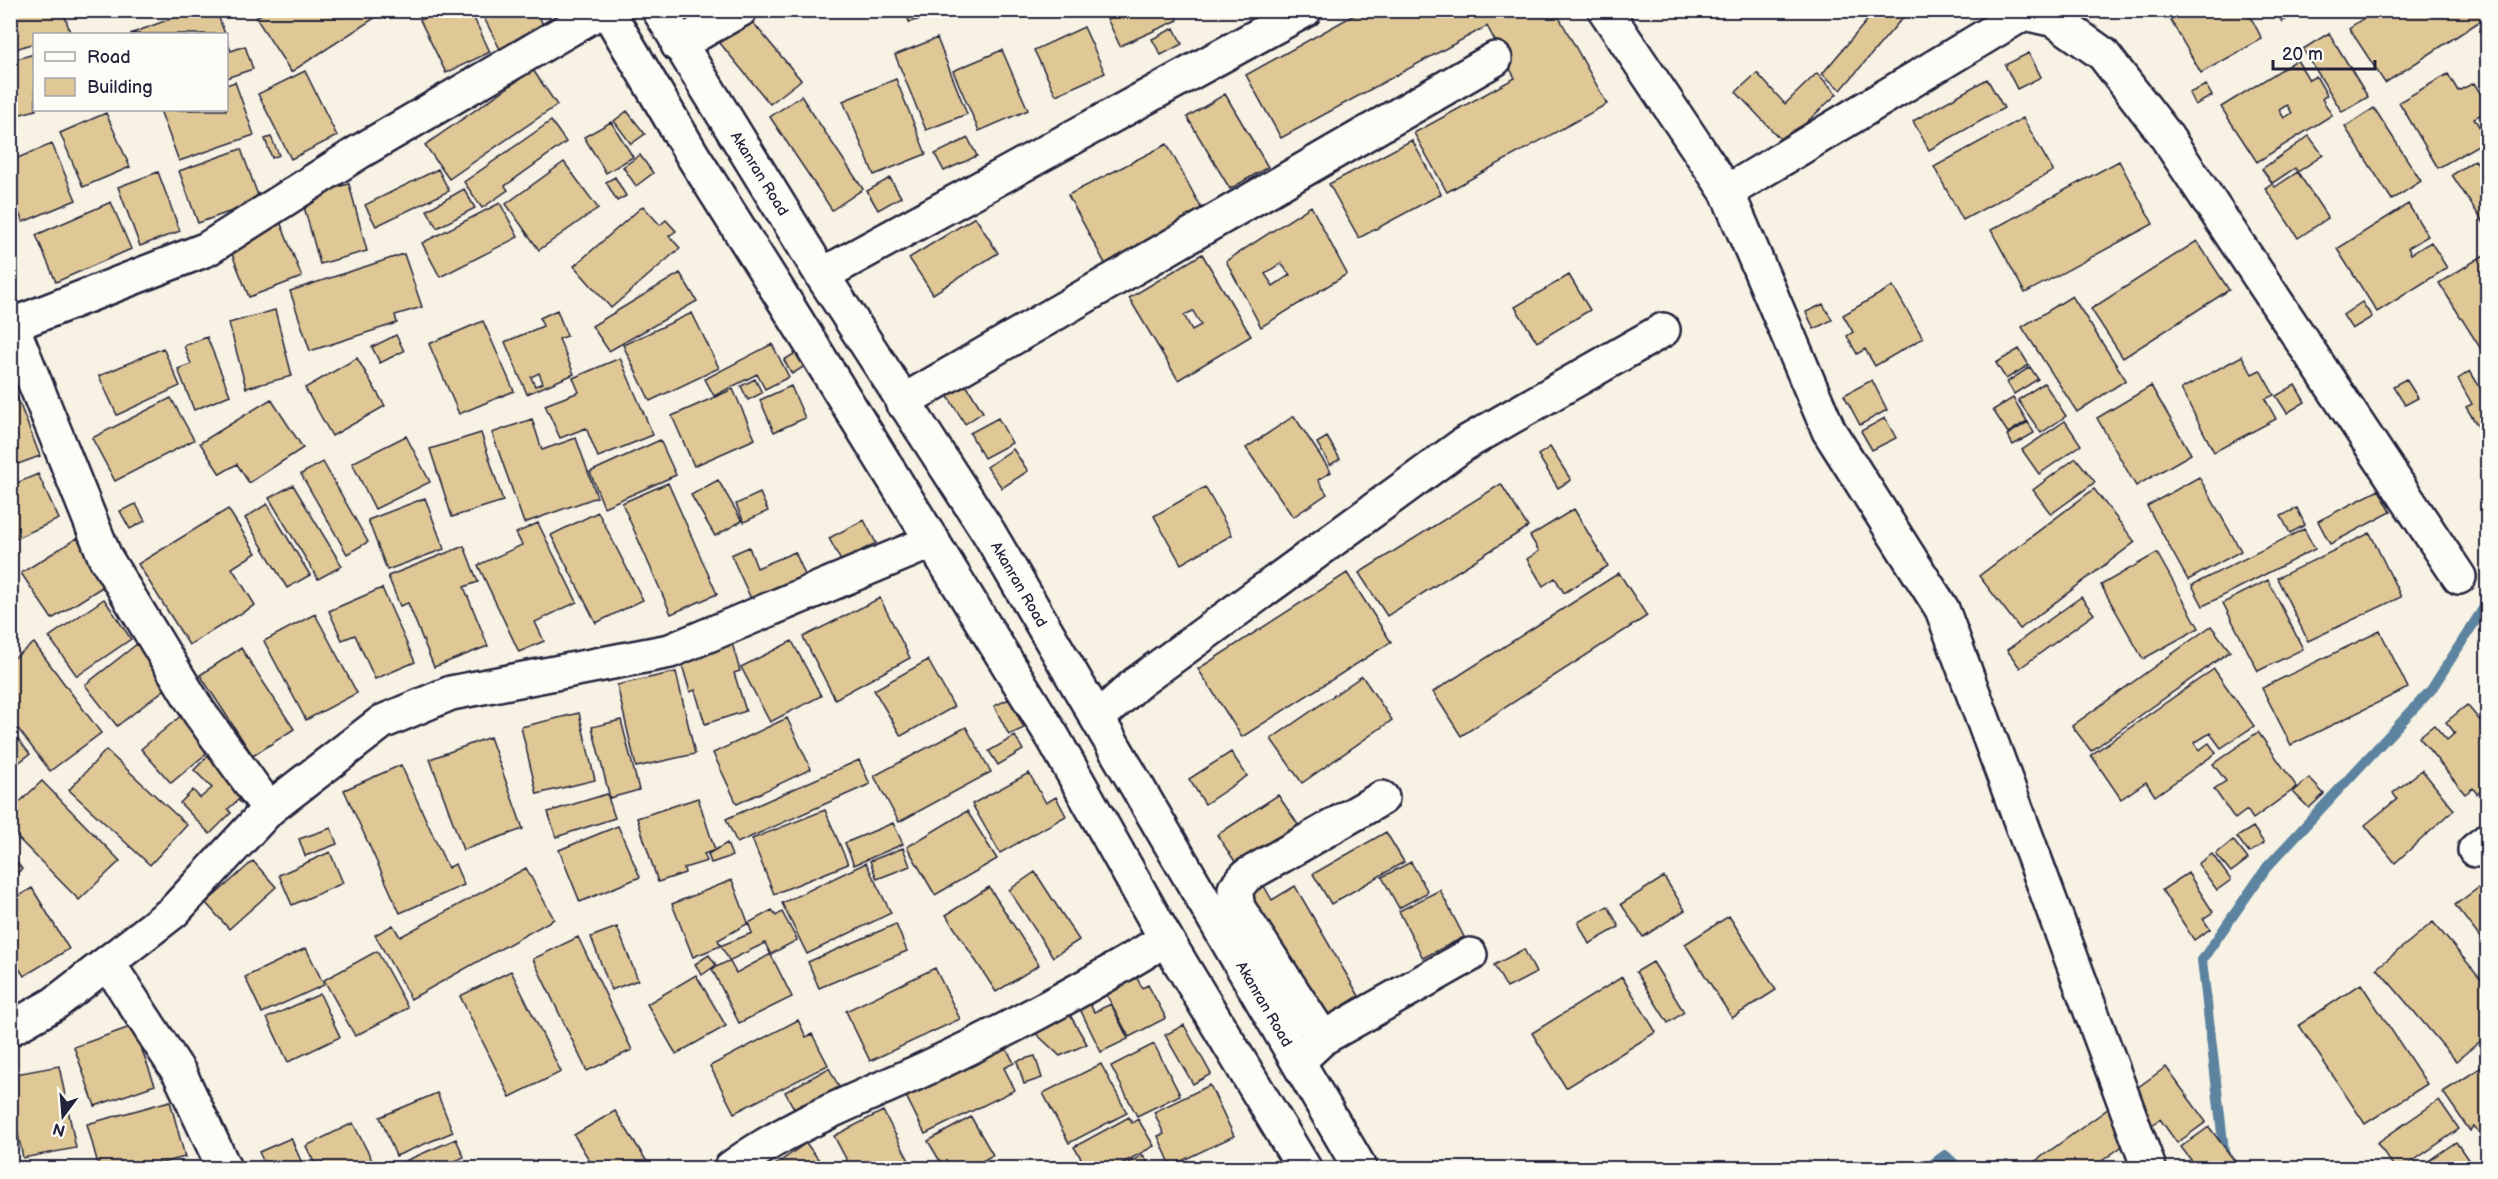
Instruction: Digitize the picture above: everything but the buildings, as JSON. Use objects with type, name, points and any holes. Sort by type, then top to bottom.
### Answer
[{"type":"street","points":[[270,809],[199,712],[105,557],[11,323],[207,249],[359,152],[604,10],[1053,739],[1166,939],[1304,1168]]},
{"type":"street","name":"Akanran Road","points":[[659,10],[678,45],[902,402],[989,533],[1360,1168]]},
{"type":"street","points":[[678,45],[740,10]]},
{"type":"street","points":[[822,275],[1305,10]]},
{"type":"street","points":[[1605,10],[1727,192],[1829,431],[1942,609],[2149,1168]]},
{"type":"street","points":[[1727,192],[2024,13],[2055,20],[2103,54],[2164,133],[2459,577]]},
{"type":"street","points":[[902,402],[1495,59]]},
{"type":"street","points":[[1098,718],[1137,683],[1464,444],[1663,330]]},
{"type":"street","points":[[10,1029],[54,1004],[173,912],[270,809],[382,722],[451,693],[670,651],[933,541]]},
{"type":"street","points":[[1323,1038],[1238,908],[1235,889],[1246,876],[1382,798]]},
{"type":"street","points":[[731,1168],[760,1146],[950,1058],[1116,970],[1166,939]]},
{"type":"street","points":[[1298,1062],[1323,1038],[1470,955]]},
{"type":"street","points":[[108,963],[180,1074],[224,1168]]},
{"type":"waterway","points":[[2226,1168],[2202,960],[2267,867],[2431,690],[2488,601]]},
{"type":"waterway","points":[[1927,1168],[1945,1155],[1959,1168]]}]
